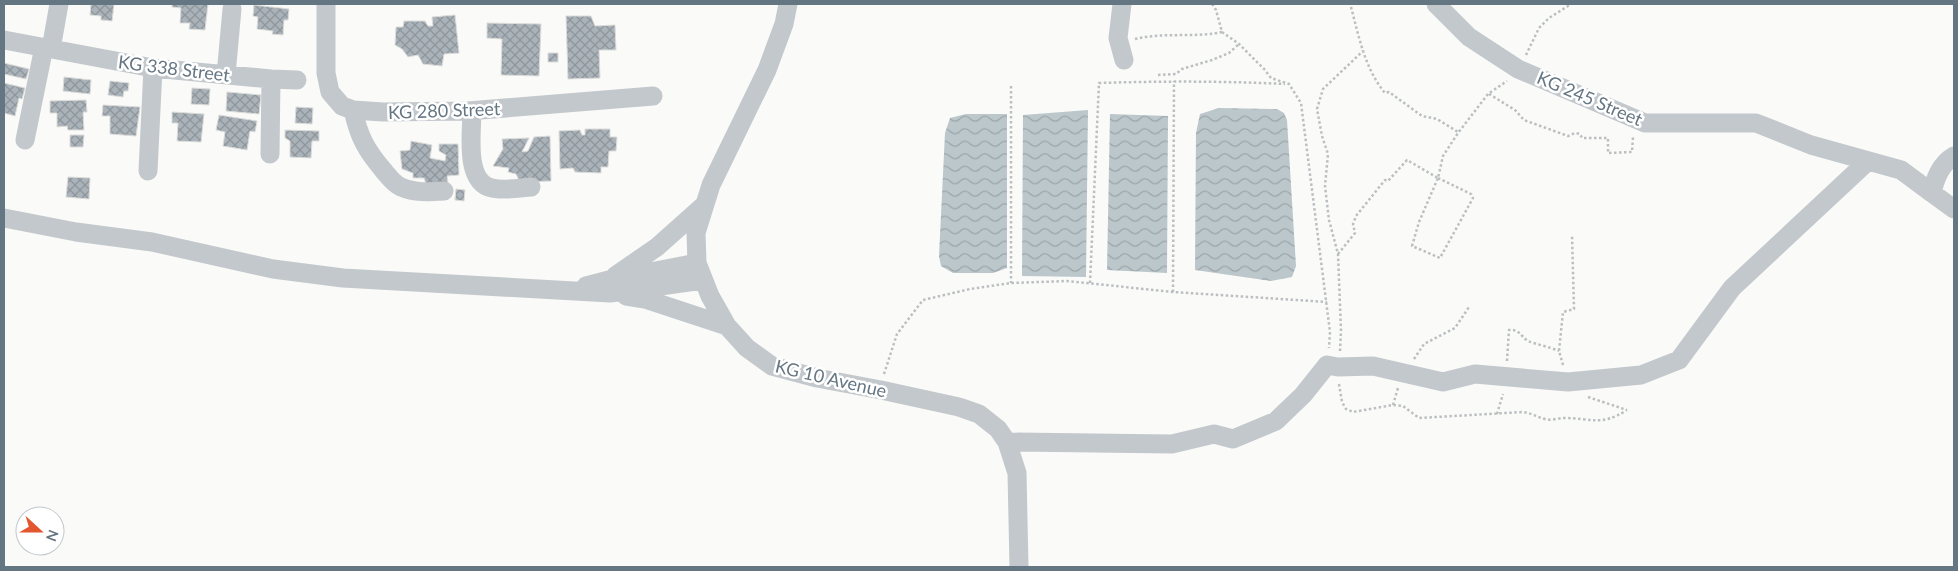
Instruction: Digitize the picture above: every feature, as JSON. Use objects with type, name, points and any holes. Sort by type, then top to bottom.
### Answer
[{"type":"street","points":[[25,140],[59,4]]},
{"type":"street","points":[[326,4],[326,73],[330,92],[342,106],[353,110],[361,139],[369,153],[392,180],[400,186],[412,190],[444,191]]},
{"type":"street","name":"KG 10 Avenue","points":[[788,4],[784,24],[767,70],[711,185],[696,233],[697,262],[710,296],[727,326],[746,348],[772,366],[817,378],[959,407],[979,414],[998,429],[1007,442],[1017,473],[1019,567]]},
{"type":"street","points":[[1122,4],[1118,38],[1122,52]]},
{"type":"street","name":"KG 245 Street","points":[[1436,4],[1469,37],[1518,69],[1645,123],[1756,123],[1811,145],[1901,170],[1954,209]]},
{"type":"street","points":[[226,74],[232,9]]},
{"type":"street","name":"KG 338 Street","points":[[4,40],[153,68],[297,80]]},
{"type":"street","points":[[148,171],[153,68]]},
{"type":"street","points":[[270,154],[271,79]]},
{"type":"street","name":"KG 280 Street","points":[[353,110],[383,112],[472,111],[653,96]]},
{"type":"street","points":[[472,111],[474,172],[480,182],[493,188],[531,187]]},
{"type":"street","points":[[1932,193],[1940,169],[1954,156]]},
{"type":"street","points":[[1007,442],[1172,444],[1214,434],[1233,439],[1276,421],[1332,366],[1373,366],[1443,382],[1474,374],[1576,381],[1641,375],[1679,360],[1732,288],[1868,161]]},
{"type":"street","points":[[610,286],[704,206]]},
{"type":"street","points":[[4,218],[76,232],[152,242],[273,269],[343,278],[570,290],[704,280]]},
{"type":"street","points":[[610,286],[697,262]]},
{"type":"street","points":[[610,286],[727,326]]},
{"type":"path","points":[[1212,4],[1216,10],[1222,32],[1239,44],[1271,78],[1289,84],[1301,102],[1327,302],[1332,366],[1342,402],[1346,409],[1353,412],[1393,405],[1403,406],[1419,418],[1523,412],[1531,413],[1546,420],[1571,419],[1592,422],[1601,422],[1627,410]]},
{"type":"path","points":[[1338,254],[1355,233],[1353,224],[1356,216],[1386,180],[1388,182],[1407,160],[1438,178],[1471,194],[1473,198],[1440,258],[1412,246],[1422,215],[1438,178],[1443,156],[1488,94],[1513,77],[1533,42],[1538,28],[1569,4]]},
{"type":"path","points":[[1351,7],[1363,51],[1375,82],[1385,93],[1389,92],[1422,116],[1437,119],[1458,133]]},
{"type":"path","points":[[1122,52],[1138,38],[1207,35],[1222,32]]},
{"type":"path","points":[[1158,75],[1176,74],[1182,69],[1229,53],[1239,44]]},
{"type":"path","points":[[1332,366],[1341,331],[1338,254],[1329,220],[1326,186],[1328,154],[1322,136],[1317,109],[1323,89],[1363,51]]},
{"type":"path","points":[[1173,292],[1174,81]]},
{"type":"path","points":[[1090,284],[1099,83],[1234,81],[1289,84]]},
{"type":"path","points":[[1011,86],[1011,283]]},
{"type":"path","points":[[1488,94],[1515,110],[1524,120],[1568,136],[1575,133],[1580,134],[1582,138],[1608,138],[1608,152],[1632,152],[1633,134],[1645,123]]},
{"type":"path","points":[[1509,330],[1515,329],[1527,341],[1546,345],[1559,351],[1563,312],[1574,310],[1572,234]]},
{"type":"path","points":[[881,390],[897,334],[924,300],[970,289],[1011,283],[1067,282],[1173,292],[1327,302]]},
{"type":"path","points":[[1393,405],[1400,381],[1424,344],[1454,328],[1469,307]]},
{"type":"water","points":[[1219,108],[1277,109],[1284,113],[1287,120],[1296,266],[1292,277],[1271,281],[1195,270],[1196,133],[1200,114]]},
{"type":"water","points":[[1088,110],[1086,277],[1022,276],[1023,115]]},
{"type":"water","points":[[966,114],[1007,114],[1007,268],[993,273],[953,273],[941,266],[939,256],[945,133],[950,118]]},
{"type":"water","points":[[1110,114],[1168,116],[1167,273],[1107,270]]},
{"type":"building","points":[[91,4],[114,4],[112,21],[101,20],[101,16],[90,15]]},
{"type":"building","points":[[172,4],[208,4],[205,30],[189,29],[190,23],[180,23],[181,8],[172,7]]},
{"type":"building","points":[[254,5],[289,9],[288,20],[284,20],[283,35],[272,34],[273,31],[257,29],[258,17],[253,16]]},
{"type":"building","points":[[455,15],[459,53],[444,54],[442,66],[423,64],[418,55],[408,57],[402,49],[395,45],[396,27],[403,27],[404,21],[425,21],[428,26],[433,26],[432,17]]},
{"type":"building","points":[[566,16],[591,16],[595,26],[615,25],[616,50],[599,50],[600,78],[568,79]]},
{"type":"building","points":[[487,23],[541,24],[539,76],[501,75],[502,39],[487,38]]},
{"type":"building","points":[[548,53],[558,53],[558,62],[548,62]]},
{"type":"building","points":[[4,63],[29,69],[26,79],[4,74]]},
{"type":"building","points":[[64,77],[91,80],[90,94],[63,91]]},
{"type":"building","points":[[110,81],[129,83],[128,91],[124,91],[123,97],[108,95]]},
{"type":"building","points":[[4,83],[25,88],[22,99],[19,98],[15,116],[4,113]]},
{"type":"building","points":[[192,88],[210,89],[209,105],[191,104]]},
{"type":"building","points":[[227,92],[261,95],[259,114],[226,111]]},
{"type":"building","points":[[86,100],[87,112],[83,112],[84,130],[68,130],[67,126],[57,127],[57,113],[50,113],[50,101]]},
{"type":"building","points":[[103,105],[140,107],[136,136],[110,134],[110,116],[102,116]]},
{"type":"building","points":[[296,107],[313,108],[312,124],[295,123]]},
{"type":"building","points":[[172,112],[204,114],[201,142],[177,141],[178,123],[172,123]]},
{"type":"building","points":[[219,115],[257,121],[255,132],[250,131],[247,150],[223,146],[225,132],[216,130]]},
{"type":"building","points":[[585,129],[610,129],[610,137],[617,137],[616,151],[609,151],[608,167],[601,167],[601,173],[575,172],[573,168],[560,169],[559,131],[580,130],[582,135],[585,135]]},
{"type":"building","points":[[285,130],[319,131],[319,141],[312,141],[311,158],[290,157],[290,141],[285,138]]},
{"type":"building","points":[[70,135],[84,135],[83,147],[70,147]]},
{"type":"building","points":[[550,136],[551,181],[520,182],[516,174],[508,172],[509,168],[493,166],[503,149],[502,139],[529,138],[522,152],[528,151],[534,137]]},
{"type":"building","points":[[411,141],[432,145],[430,158],[445,161],[446,155],[439,151],[439,144],[458,144],[459,175],[447,176],[448,184],[426,184],[424,178],[413,178],[413,173],[402,169],[400,151],[410,150]]},
{"type":"building","points":[[68,177],[90,178],[89,199],[66,197]]},
{"type":"building","points":[[456,189],[465,190],[464,201],[455,200]]}]
